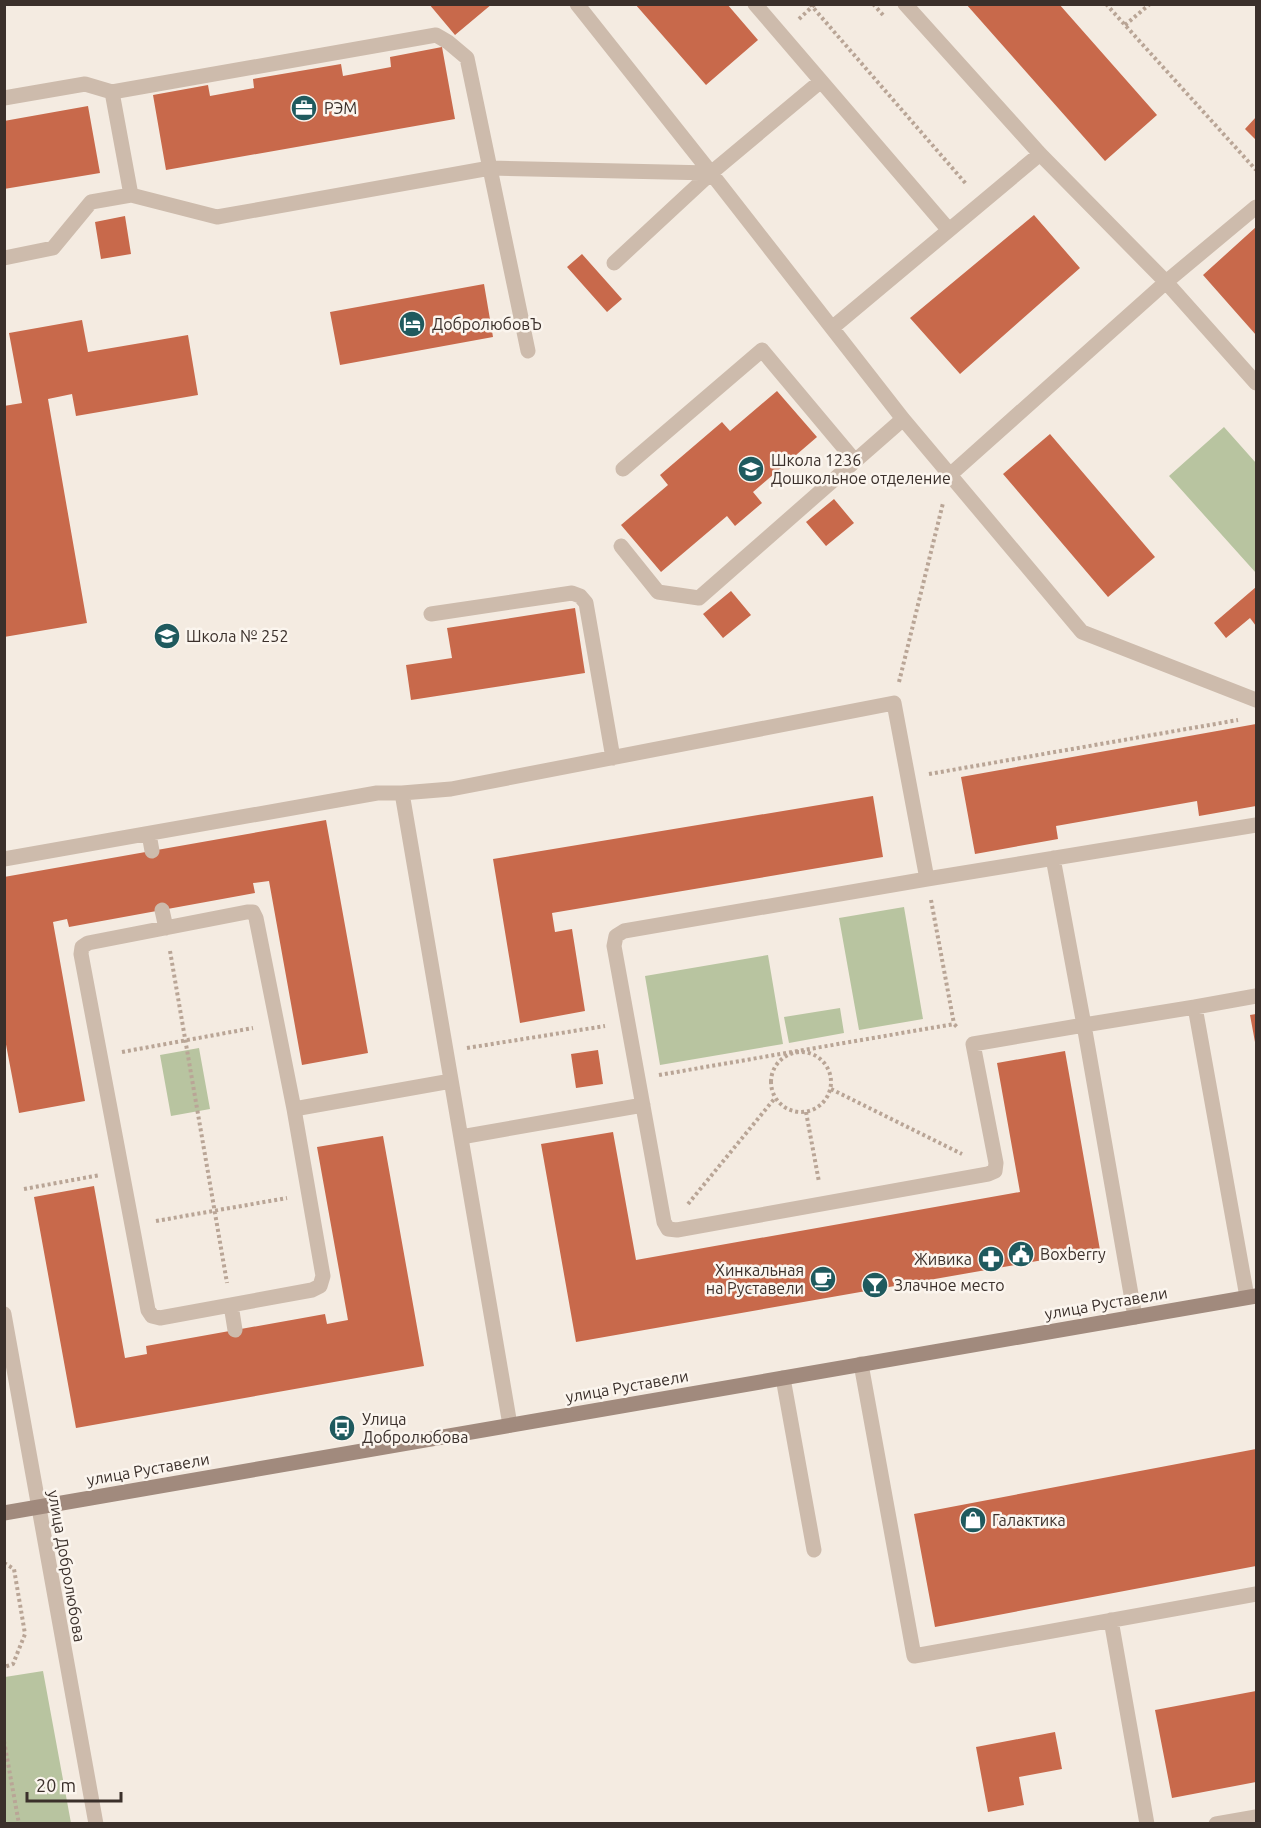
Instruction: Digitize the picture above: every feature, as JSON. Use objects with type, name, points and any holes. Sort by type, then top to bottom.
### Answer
[{"type":"main road","name":"улица Руставели","points":[[4,1513],[1252,1296]]},
{"type":"street","points":[[577,4],[903,419],[1082,632],[1257,700]]},
{"type":"street","points":[[755,4],[948,229]]},
{"type":"street","points":[[905,4],[1040,153],[1166,282],[1257,383]]},
{"type":"street","points":[[4,98],[85,84],[112,92],[436,35],[467,58],[528,351]]},
{"type":"street","points":[[614,263],[711,173],[820,81]]},
{"type":"street","points":[[112,92],[131,195]]},
{"type":"street","points":[[832,328],[1040,153]]},
{"type":"street","points":[[4,258],[53,248],[91,202],[131,195],[217,217],[490,168],[711,173]]},
{"type":"street","points":[[951,474],[1166,282],[1257,207]]},
{"type":"street","points":[[623,469],[762,350],[855,461]]},
{"type":"street","points":[[621,546],[658,592],[699,598],[903,419]]},
{"type":"street","points":[[431,614],[572,593],[580,597],[586,603],[613,758]]},
{"type":"street","points":[[4,859],[377,793],[451,789],[894,703],[927,879]]},
{"type":"street","points":[[402,793],[510,1425]]},
{"type":"street","points":[[1257,825],[624,931],[616,936],[614,946],[664,1222],[668,1230],[988,1174],[995,1171],[996,1163],[973,1044],[1257,996]]},
{"type":"street","points":[[148,834],[152,850]]},
{"type":"street","points":[[1053,858],[1135,1317]]},
{"type":"street","points":[[162,910],[166,928]]},
{"type":"street","points":[[254,912],[277,1024],[323,1275],[320,1286],[312,1290],[160,1318],[152,1316],[148,1310],[81,954],[82,947],[88,943],[254,912]]},
{"type":"street","points":[[1196,1007],[1252,1296]]},
{"type":"street","points":[[294,1109],[451,1081]]},
{"type":"street","points":[[461,1137],[643,1105]]},
{"type":"street","points":[[231,1305],[235,1329]]},
{"type":"street","name":"улица Добролюбова","points":[[4,1314],[96,1824]]},
{"type":"street","points":[[861,1364],[914,1656],[1257,1594]]},
{"type":"street","points":[[783,1378],[814,1550]]},
{"type":"street","points":[[1111,1620],[1147,1824]]},
{"type":"street","points":[[1216,1824],[1257,1817]]},
{"type":"path","points":[[810,4],[981,202]]},
{"type":"path","points":[[1106,4],[1257,170]]},
{"type":"path","points":[[1141,4],[1144,9]]},
{"type":"path","points":[[1125,25],[1150,4]]},
{"type":"path","points":[[894,703],[951,474]]},
{"type":"path","points":[[908,778],[1245,719]]},
{"type":"path","points":[[927,879],[954,1024],[973,1044]]},
{"type":"path","points":[[166,928],[231,1305]]},
{"type":"path","points":[[446,1052],[628,1023]]},
{"type":"path","points":[[101,1056],[277,1024]]},
{"type":"path","points":[[638,1079],[954,1024]]},
{"type":"path","points":[[796,1051],[808,1052],[819,1057],[827,1065],[831,1077],[831,1089],[818,1108],[806,1112],[794,1112],[783,1107],[775,1098],[771,1087],[771,1075],[780,1060],[796,1051]]},
{"type":"path","points":[[831,1089],[995,1171]]},
{"type":"path","points":[[668,1230],[775,1098]]},
{"type":"path","points":[[806,1112],[823,1204]]},
{"type":"path","points":[[24,1189],[122,1171]]},
{"type":"path","points":[[132,1225],[309,1194]]},
{"type":"path","points":[[4,1563],[14,1569],[26,1634],[13,1664],[4,1667]]},
{"type":"path","points":[[4,1742],[19,1824]]},
{"type":"green space","points":[[1224,427],[1256,463],[1256,573],[1169,476]]},
{"type":"green space","points":[[904,907],[923,1019],[859,1030],[839,918]]},
{"type":"green space","points":[[768,955],[783,1044],[660,1065],[645,976]]},
{"type":"green space","points":[[840,1008],[844,1033],[789,1043],[784,1017]]},
{"type":"green space","points":[[199,1048],[210,1109],[171,1116],[160,1055]]},
{"type":"green space","points":[[43,1671],[71,1823],[5,1823],[5,1677]]},
{"type":"building","points":[[429,4],[492,4],[455,35]]},
{"type":"building","points":[[635,4],[727,4],[758,40],[706,85]]},
{"type":"building","points":[[966,4],[1059,4],[1157,115],[1105,161]]},
{"type":"building","name":"РЭМ","points":[[442,47],[455,119],[166,170],[153,95],[208,85],[210,96],[254,88],[253,79],[341,64],[343,76],[391,67],[390,57]]},
{"type":"building","points":[[88,106],[100,173],[4,189],[4,121]]},
{"type":"building","points":[[1256,117],[1256,140],[1245,129]]},
{"type":"building","points":[[1034,215],[1080,268],[960,374],[910,318]]},
{"type":"building","points":[[125,216],[131,254],[101,259],[95,222]]},
{"type":"building","points":[[1256,227],[1256,335],[1203,275]]},
{"type":"building","points":[[582,254],[622,299],[607,312],[567,267]]},
{"type":"building","name":"ДобролюбовЪ","points":[[484,284],[493,337],[340,365],[330,312]]},
{"type":"building","points":[[82,320],[88,352],[188,335],[198,395],[76,416],[72,394],[48,399],[87,623],[4,637],[4,406],[22,403],[9,333]]},
{"type":"building","points":[[777,391],[817,437],[753,492],[762,503],[735,526],[727,516],[661,572],[621,525],[668,485],[660,475],[722,422],[730,431]]},
{"type":"building","points":[[1050,434],[1155,557],[1108,597],[1003,474]]},
{"type":"building","points":[[834,499],[854,523],[826,546],[806,522]]},
{"type":"building","points":[[1256,587],[1256,626],[1250,618],[1226,638],[1214,623]]},
{"type":"building","points":[[731,591],[751,615],[723,638],[703,614]]},
{"type":"building","points":[[575,608],[585,673],[411,700],[406,665],[452,658],[447,628]]},
{"type":"building","points":[[1256,724],[1256,806],[1199,816],[1197,801],[1056,826],[1058,839],[975,854],[961,777]]},
{"type":"building","points":[[873,796],[883,857],[552,913],[555,932],[572,929],[585,1011],[520,1023],[493,859]]},
{"type":"building","points":[[326,820],[368,1053],[302,1065],[269,881],[253,883],[255,893],[69,927],[67,919],[53,922],[85,1101],[19,1113],[4,1034],[4,877]]},
{"type":"building","points":[[1256,1014],[1256,1042],[1255,1042],[1250,1015]]},
{"type":"building","points":[[598,1050],[603,1084],[576,1088],[571,1054]]},
{"type":"building","points":[[1065,1051],[1100,1250],[576,1342],[541,1144],[613,1132],[636,1260],[1020,1192],[997,1063]]},
{"type":"building","points":[[383,1136],[424,1366],[76,1428],[34,1197],[94,1186],[125,1358],[147,1354],[146,1346],[325,1314],[327,1324],[348,1320],[317,1147]]},
{"type":"building","points":[[1256,1449],[1256,1566],[935,1627],[914,1514]]},
{"type":"building","points":[[1256,1691],[1256,1782],[1172,1798],[1155,1710]]},
{"type":"building","points":[[1055,1732],[1062,1769],[1019,1777],[1024,1805],[988,1812],[976,1747]]},
{"type":"place","name":"РЭМ","points":[[304,108]]},
{"type":"place","name":"ДобролюбовЪ","points":[[412,324]]},
{"type":"place","name":"Школа 1236 Дошкольное отделение","points":[[751,469]]},
{"type":"place","name":"Школа № 252","points":[[167,636]]},
{"type":"place","name":"Boxberry","points":[[1021,1254]]},
{"type":"place","name":"Живика","points":[[991,1259]]},
{"type":"place","name":"Хинкальная на Руставели","points":[[823,1279]]},
{"type":"place","name":"Злачное место","points":[[875,1285]]},
{"type":"place","name":"Улица Добролюбова","points":[[342,1428]]},
{"type":"place","name":"Галактика","points":[[973,1520]]}]
